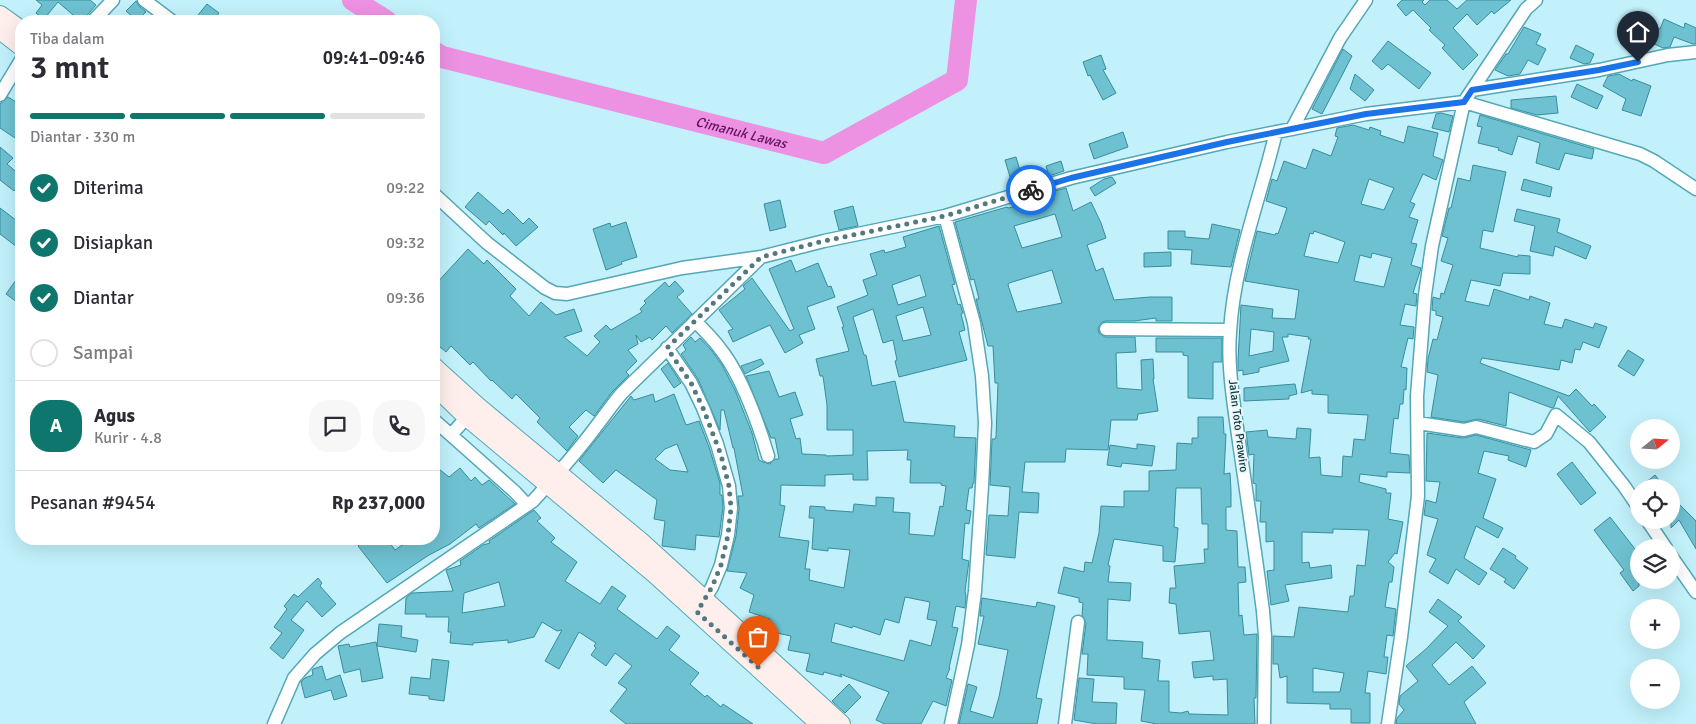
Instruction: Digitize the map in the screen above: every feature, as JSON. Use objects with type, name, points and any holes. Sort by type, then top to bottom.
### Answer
[{"type":"main road","points":[[0,15],[15,26]]},
{"type":"main road","points":[[0,30],[15,41]]},
{"type":"main road","points":[[440,374],[472,411],[547,484],[705,598],[828,722]]},
{"type":"main road","points":[[440,389],[472,411]]},
{"type":"street","points":[[98,15],[112,0]]},
{"type":"street","points":[[144,0],[164,15]]},
{"type":"street","points":[[1292,129],[1340,38],[1366,0]]},
{"type":"street","points":[[1388,724],[1402,637],[1418,496],[1418,396],[1425,294],[1432,246],[1464,102],[1526,9],[1536,0]]},
{"type":"street","points":[[1472,90],[1599,70],[1668,55],[1696,52]]},
{"type":"street","points":[[0,95],[15,74]]},
{"type":"street","points":[[440,200],[487,243],[545,288],[555,293],[567,294],[682,268],[761,257],[824,241],[945,216],[1071,178],[1276,132],[1366,114],[1464,102],[1640,154],[1696,189]]},
{"type":"street","name":"Jalan Toto Prawiro","points":[[1264,724],[1265,636],[1263,610],[1236,415],[1229,346],[1240,259],[1276,132]]},
{"type":"street","points":[[945,216],[974,323],[982,376],[985,423],[975,591],[968,645],[951,724]]},
{"type":"street","points":[[274,724],[294,678],[315,654],[547,484],[599,424],[608,409],[667,348],[761,257]]},
{"type":"street","points":[[695,321],[722,350],[734,370],[758,424],[768,456]]},
{"type":"street","points":[[1106,329],[1230,330]]},
{"type":"street","points":[[667,348],[691,383],[703,408],[724,466],[729,486],[731,508],[728,535],[721,565],[705,598]]},
{"type":"street","points":[[452,435],[472,411]]},
{"type":"street","points":[[1418,423],[1464,430],[1476,427],[1534,442],[1546,434],[1556,415],[1589,442],[1630,495]]},
{"type":"street","points":[[440,425],[452,435],[547,484]]},
{"type":"street","points":[[1680,569],[1696,592]]},
{"type":"street","points":[[1065,724],[1078,622]]},
{"type":"building","points":[[36,0],[90,0],[96,5],[87,15],[73,15],[58,2],[47,15],[39,15],[36,13],[42,5]]},
{"type":"building","points":[[1402,0],[1424,0],[1422,2],[1425,5],[1430,0],[1447,0],[1457,9],[1467,0],[1511,0],[1494,14],[1492,11],[1477,25],[1467,14],[1453,28],[1478,55],[1463,70],[1442,48],[1445,45],[1429,30],[1431,28],[1413,10],[1406,16],[1397,5]]},
{"type":"building","points":[[136,1],[146,12],[143,15],[130,15],[126,11]]},
{"type":"building","points":[[207,4],[219,13],[218,15],[198,15]]},
{"type":"building","points":[[1664,19],[1684,28],[1685,23],[1696,28],[1696,44],[1674,37],[1670,47],[1663,48],[1650,42],[1648,48],[1634,41],[1643,21],[1660,29]]},
{"type":"building","points":[[1524,27],[1541,34],[1536,44],[1546,49],[1538,65],[1528,60],[1520,74],[1508,76],[1495,70],[1506,54],[1508,54]]},
{"type":"building","points":[[1388,41],[1431,73],[1419,89],[1388,64],[1382,70],[1372,61]]},
{"type":"building","points":[[1576,45],[1594,54],[1590,63],[1584,64],[1570,58]]},
{"type":"building","points":[[1343,49],[1352,56],[1322,114],[1312,109]]},
{"type":"building","points":[[1101,55],[1106,69],[1103,70],[1116,93],[1103,100],[1090,75],[1088,76],[1083,62]]},
{"type":"building","points":[[1355,74],[1374,90],[1365,101],[1350,89]]},
{"type":"building","points":[[1619,74],[1632,81],[1633,79],[1651,86],[1641,116],[1622,110],[1626,99],[1603,86],[1608,76]]},
{"type":"building","points":[[1577,84],[1603,96],[1597,109],[1571,97]]},
{"type":"building","points":[[1556,96],[1558,113],[1537,115],[1511,108],[1511,100]]},
{"type":"building","points":[[8,97],[15,101],[15,138],[0,128],[0,104]]},
{"type":"building","points":[[1441,113],[1453,116],[1449,132],[1432,128],[1436,114]]},
{"type":"building","points":[[1480,115],[1594,149],[1592,159],[1565,153],[1559,170],[1536,163],[1540,143],[1518,136],[1512,155],[1498,150],[1499,148],[1478,143],[1482,127],[1477,126]]},
{"type":"building","points":[[1353,125],[1369,130],[1370,127],[1381,131],[1380,135],[1404,143],[1408,126],[1438,133],[1433,156],[1443,160],[1436,180],[1423,174],[1410,202],[1415,204],[1409,217],[1418,220],[1411,243],[1417,244],[1411,265],[1421,268],[1413,293],[1417,294],[1416,306],[1405,304],[1400,325],[1414,327],[1413,339],[1408,338],[1401,367],[1407,368],[1406,390],[1404,389],[1403,404],[1400,404],[1398,419],[1394,418],[1390,453],[1409,455],[1410,473],[1387,472],[1387,477],[1360,474],[1359,482],[1386,489],[1386,493],[1391,493],[1388,519],[1403,522],[1397,554],[1395,553],[1388,562],[1394,567],[1392,582],[1389,582],[1385,607],[1396,609],[1393,636],[1387,635],[1384,657],[1388,657],[1386,674],[1368,671],[1365,693],[1370,693],[1370,723],[1351,723],[1351,709],[1330,709],[1330,704],[1287,703],[1287,676],[1280,678],[1278,664],[1273,664],[1273,636],[1294,637],[1299,607],[1348,612],[1350,596],[1354,596],[1357,565],[1365,566],[1369,530],[1333,529],[1333,533],[1302,532],[1302,563],[1309,562],[1310,568],[1331,565],[1332,578],[1285,585],[1289,601],[1271,605],[1267,571],[1274,570],[1274,541],[1266,542],[1266,522],[1260,522],[1261,501],[1256,501],[1256,484],[1253,483],[1254,454],[1249,455],[1246,432],[1267,430],[1268,437],[1296,439],[1297,428],[1311,429],[1309,458],[1320,457],[1321,475],[1342,477],[1343,456],[1352,457],[1354,439],[1365,440],[1368,415],[1328,413],[1328,395],[1312,394],[1312,390],[1301,393],[1311,339],[1308,339],[1309,337],[1288,334],[1288,337],[1282,337],[1289,361],[1259,368],[1259,372],[1243,375],[1243,370],[1238,371],[1241,305],[1273,309],[1272,318],[1295,319],[1299,290],[1245,281],[1257,231],[1278,234],[1287,208],[1266,201],[1272,179],[1277,181],[1284,161],[1306,169],[1313,149],[1331,156],[1338,137],[1335,136],[1337,128]],"holes":[[[1369,179],[1394,188],[1384,210],[1361,204]],[[1314,231],[1345,242],[1338,263],[1304,256],[1310,233],[1313,234]],[[1372,253],[1392,258],[1384,287],[1354,281],[1360,255],[1371,258]],[[1251,329],[1274,332],[1273,351],[1249,356]],[[1313,668],[1344,673],[1340,692],[1313,692]]]},
{"type":"building","points":[[1123,132],[1128,147],[1094,159],[1089,144]]},
{"type":"building","points":[[0,147],[13,158],[7,164],[15,171],[15,190],[14,191],[0,180]]},
{"type":"building","points":[[1016,157],[1024,184],[1013,187],[1005,160]]},
{"type":"building","points":[[1061,161],[1064,171],[1049,176],[1046,166]]},
{"type":"building","points":[[1473,165],[1506,172],[1493,232],[1483,230],[1480,248],[1518,257],[1518,255],[1530,256],[1530,274],[1503,273],[1500,286],[1471,280],[1465,301],[1489,306],[1494,289],[1529,300],[1530,296],[1550,303],[1544,324],[1562,328],[1565,319],[1593,328],[1595,323],[1607,327],[1599,348],[1583,342],[1580,350],[1575,349],[1572,363],[1561,360],[1559,370],[1482,358],[1480,363],[1569,396],[1576,389],[1592,406],[1594,404],[1606,417],[1590,432],[1558,396],[1552,408],[1509,392],[1506,426],[1478,419],[1464,422],[1431,417],[1438,375],[1427,372],[1428,359],[1433,339],[1437,340],[1443,317],[1436,315],[1436,311],[1432,310],[1433,297],[1440,299],[1441,293],[1444,294],[1453,265],[1441,261],[1448,238],[1442,236],[1458,178],[1470,181]]},
{"type":"building","points":[[1112,177],[1116,183],[1095,196],[1090,188],[1104,179]]},
{"type":"building","points":[[1524,179],[1552,187],[1550,197],[1521,190]]},
{"type":"building","points":[[1066,188],[1073,211],[1091,202],[1106,238],[1087,245],[1096,271],[1103,268],[1114,300],[1172,297],[1172,321],[1156,321],[1156,318],[1134,321],[1106,321],[1102,322],[1098,328],[1099,333],[1105,337],[1135,337],[1136,352],[1116,353],[1117,388],[1142,390],[1141,360],[1153,359],[1153,379],[1158,411],[1138,414],[1137,420],[1111,420],[1108,450],[1066,449],[1065,462],[1025,462],[1022,492],[1039,493],[1038,513],[1019,512],[1015,558],[986,555],[989,515],[1008,516],[1010,487],[990,485],[992,439],[996,437],[998,383],[995,383],[993,346],[988,346],[976,299],[979,299],[974,279],[971,280],[955,222],[1007,207],[1022,205],[1023,208],[1050,199],[1048,193]],"holes":[[[1055,214],[1062,237],[1022,248],[1014,226]],[[1052,270],[1062,303],[1017,312],[1009,283]]]},
{"type":"building","points":[[478,192],[503,214],[508,209],[523,224],[529,218],[538,227],[516,246],[489,221],[486,225],[465,207]]},
{"type":"building","points":[[780,200],[786,227],[770,231],[764,204]]},
{"type":"building","points":[[853,206],[858,226],[839,230],[834,211]]},
{"type":"building","points":[[0,208],[15,219],[15,245],[0,234]]},
{"type":"building","points":[[1517,209],[1560,219],[1557,232],[1591,246],[1586,259],[1555,246],[1553,256],[1530,251],[1535,226],[1514,221]]},
{"type":"building","points":[[626,222],[637,257],[621,262],[622,264],[606,270],[593,229],[610,223],[611,227]]},
{"type":"building","points":[[1212,224],[1240,230],[1231,267],[1191,264],[1192,250],[1168,249],[1168,231],[1185,231],[1185,237],[1209,239]]},
{"type":"building","points":[[939,226],[955,284],[952,285],[958,305],[960,304],[963,313],[961,314],[965,330],[959,332],[967,360],[899,377],[893,340],[883,343],[873,309],[853,317],[864,355],[866,355],[872,386],[895,381],[904,422],[955,426],[954,437],[976,438],[974,483],[972,488],[969,488],[966,510],[971,511],[969,524],[965,523],[962,559],[969,561],[965,608],[956,606],[952,627],[958,628],[950,668],[946,678],[952,680],[946,706],[933,701],[921,724],[885,724],[876,720],[889,692],[840,674],[842,677],[824,672],[823,675],[806,671],[810,654],[788,650],[791,636],[767,631],[770,619],[749,612],[754,595],[740,588],[747,573],[727,571],[736,536],[739,509],[738,496],[743,496],[734,448],[724,410],[721,410],[720,430],[698,379],[681,354],[686,350],[683,345],[691,337],[695,342],[700,338],[712,351],[722,365],[735,390],[752,433],[759,460],[770,464],[775,459],[779,459],[775,438],[771,438],[746,376],[769,371],[779,397],[795,392],[803,415],[790,419],[796,439],[800,438],[802,454],[826,456],[853,455],[853,430],[827,430],[827,405],[823,376],[820,376],[816,359],[849,351],[837,307],[868,295],[863,280],[877,275],[870,254],[884,250],[885,253],[906,247],[903,237]],"holes":[[[920,275],[926,296],[898,305],[892,285]],[[923,307],[931,335],[903,341],[896,316]],[[908,450],[907,460],[911,460],[910,483],[941,483],[941,485],[946,486],[943,507],[940,506],[934,536],[909,534],[910,513],[893,512],[894,498],[876,497],[876,506],[854,504],[853,512],[825,510],[825,507],[810,506],[809,518],[814,518],[812,549],[828,551],[828,548],[850,550],[844,588],[809,580],[810,569],[805,569],[809,541],[779,537],[785,506],[780,505],[781,485],[825,486],[825,475],[853,474],[853,480],[868,480],[867,451]],[[905,597],[930,602],[927,619],[937,621],[931,646],[910,640],[904,661],[831,642],[835,623],[852,628],[853,626],[880,635],[885,619],[899,623]]]},
{"type":"building","points":[[468,249],[484,264],[487,260],[516,289],[510,296],[529,316],[541,302],[556,315],[574,309],[582,331],[564,337],[587,356],[600,342],[594,336],[606,325],[611,330],[642,312],[640,309],[646,303],[644,301],[665,282],[669,287],[675,281],[684,291],[677,297],[692,314],[672,333],[666,326],[652,340],[650,337],[641,342],[636,335],[638,344],[628,350],[637,361],[626,372],[629,375],[612,392],[594,416],[586,410],[569,427],[578,436],[567,451],[537,422],[540,418],[516,394],[512,399],[473,362],[470,365],[451,346],[446,352],[440,347],[440,279]]},
{"type":"building","points":[[1171,252],[1171,266],[1144,267],[1144,253]]},
{"type":"building","points":[[791,260],[796,272],[818,263],[828,287],[831,286],[835,297],[807,307],[815,329],[799,335],[803,343],[785,353],[770,325],[733,342],[728,331],[733,329],[719,310],[745,289],[743,286],[752,278],[790,331],[794,329],[769,269]]},
{"type":"building","points":[[15,281],[15,301],[6,294]]},
{"type":"building","points":[[1156,338],[1222,338],[1222,362],[1213,362],[1213,399],[1188,398],[1188,356],[1183,355],[1183,352],[1156,352]]},
{"type":"building","points":[[1628,350],[1644,360],[1634,376],[1618,366]]},
{"type":"building","points":[[761,359],[764,364],[745,374],[741,366]]},
{"type":"building","points":[[668,363],[681,383],[674,388],[661,369]]},
{"type":"building","points":[[1295,384],[1297,394],[1289,396],[1289,399],[1244,401],[1244,388]]},
{"type":"building","points":[[653,394],[655,402],[674,394],[686,425],[699,421],[720,483],[723,508],[719,537],[696,535],[695,550],[662,546],[665,521],[654,519],[657,500],[616,470],[603,483],[579,461],[631,396],[634,400]],"holes":[[[677,444],[688,472],[670,470],[655,459],[665,449]]]},
{"type":"building","points":[[1198,417],[1223,417],[1224,434],[1226,434],[1224,474],[1230,473],[1231,491],[1231,507],[1226,507],[1226,530],[1237,531],[1238,567],[1245,567],[1246,582],[1238,583],[1239,616],[1242,615],[1244,635],[1257,634],[1256,698],[1254,698],[1255,724],[1157,724],[1141,721],[1145,690],[1124,689],[1124,677],[1087,675],[1088,654],[1082,654],[1086,623],[1082,615],[1083,603],[1079,602],[1079,598],[1058,593],[1064,567],[1084,572],[1085,562],[1092,563],[1099,533],[1101,506],[1124,507],[1124,491],[1149,491],[1149,471],[1176,470],[1177,443],[1192,444],[1192,438],[1198,438]],"holes":[[[1176,488],[1201,488],[1202,524],[1208,524],[1208,549],[1204,549],[1205,563],[1174,566],[1176,588],[1170,588],[1169,603],[1176,604],[1179,634],[1210,631],[1214,660],[1192,662],[1194,678],[1213,676],[1213,680],[1227,679],[1228,715],[1189,714],[1188,711],[1181,713],[1169,712],[1169,681],[1158,681],[1160,660],[1142,658],[1143,642],[1107,640],[1108,599],[1130,601],[1131,583],[1108,582],[1110,566],[1108,565],[1114,539],[1163,546],[1163,561],[1175,562],[1178,528],[1174,527]]]},
{"type":"building","points":[[1427,433],[1463,438],[1476,435],[1531,450],[1526,467],[1508,460],[1509,456],[1484,451],[1478,473],[1496,479],[1483,518],[1503,528],[1498,538],[1476,526],[1464,558],[1487,573],[1479,585],[1456,569],[1448,584],[1429,572],[1436,559],[1427,555],[1438,519],[1424,515],[1426,500],[1436,503],[1440,482],[1426,481]]},
{"type":"building","points":[[1137,444],[1155,446],[1152,466],[1122,463],[1121,467],[1107,465],[1110,445],[1137,449]]},
{"type":"building","points":[[1572,462],[1596,493],[1581,505],[1557,474]]},
{"type":"building","points":[[460,468],[471,481],[475,477],[482,485],[489,480],[515,504],[479,528],[476,524],[450,544],[429,555],[387,583],[358,546],[391,545],[395,550],[402,545],[440,545],[440,470],[449,477]]},
{"type":"building","points":[[1655,475],[1658,479],[1650,479]]},
{"type":"building","points":[[1680,505],[1696,521],[1696,549],[1680,522]]},
{"type":"building","points":[[534,510],[541,518],[537,521],[555,538],[551,542],[577,562],[565,581],[600,604],[612,586],[626,596],[617,609],[657,639],[667,626],[680,636],[669,650],[699,673],[690,684],[705,697],[707,695],[721,707],[723,704],[753,724],[626,724],[610,711],[627,689],[618,683],[632,666],[615,653],[606,666],[591,655],[596,648],[594,646],[596,643],[579,632],[559,669],[545,661],[562,630],[557,631],[542,622],[534,637],[508,643],[508,640],[473,643],[473,645],[450,643],[451,632],[448,632],[449,617],[426,617],[426,614],[405,614],[406,598],[412,593],[453,591],[446,570],[461,565],[460,561],[483,545],[490,543],[489,541]],"holes":[[[499,582],[505,606],[462,613],[464,593]]]},
{"type":"building","points":[[1610,517],[1630,543],[1630,587],[1620,573],[1624,570],[1594,530]]},
{"type":"building","points":[[1503,548],[1516,556],[1515,558],[1528,568],[1514,589],[1504,582],[1506,579],[1490,569]]},
{"type":"building","points":[[318,578],[322,583],[320,586],[336,604],[322,617],[307,601],[291,620],[304,630],[283,659],[270,648],[282,633],[274,627],[287,609],[284,606],[294,594],[298,597]]},
{"type":"building","points":[[982,598],[1036,607],[1037,602],[1055,606],[1036,698],[1042,699],[1037,724],[959,724],[968,684],[977,687],[970,711],[993,718],[1008,650],[978,644],[984,616],[980,616]]},
{"type":"building","points":[[1438,599],[1462,617],[1458,621],[1485,646],[1473,659],[1456,642],[1432,665],[1449,685],[1472,666],[1486,683],[1464,702],[1476,724],[1396,724],[1397,718],[1404,710],[1399,704],[1400,696],[1418,681],[1406,666],[1448,626],[1429,612]]},
{"type":"building","points":[[379,624],[402,626],[401,637],[418,640],[416,652],[377,646]]},
{"type":"building","points":[[376,642],[383,678],[362,682],[360,669],[344,673],[338,646],[349,644],[350,647]]},
{"type":"building","points":[[432,659],[449,661],[444,701],[429,699],[429,696],[409,694],[411,677],[430,679]]},
{"type":"building","points":[[322,666],[326,680],[340,675],[347,696],[334,700],[331,690],[305,698],[301,682],[313,675],[313,669]]},
{"type":"building","points":[[1079,678],[1094,679],[1092,702],[1117,703],[1116,724],[1097,724],[1074,720]]},
{"type":"building","points":[[849,684],[861,697],[845,713],[832,701]]},
{"type":"waterway","name":"Cimanuk Lawas","points":[[353,0],[377,15]]},
{"type":"waterway","name":"Cimanuk Lawas","points":[[440,56],[824,153],[957,80],[966,0]]},
{"type":"way so far","points":[[758,667],[697,612],[712,587],[721,565],[728,535],[731,508],[729,486],[721,455],[703,408],[691,383],[667,348],[761,257],[824,241],[945,216],[1031,190]]},
{"type":"route","points":[[1031,190],[1071,178],[1227,142],[1366,114],[1464,102],[1472,90],[1638,62]]}]
